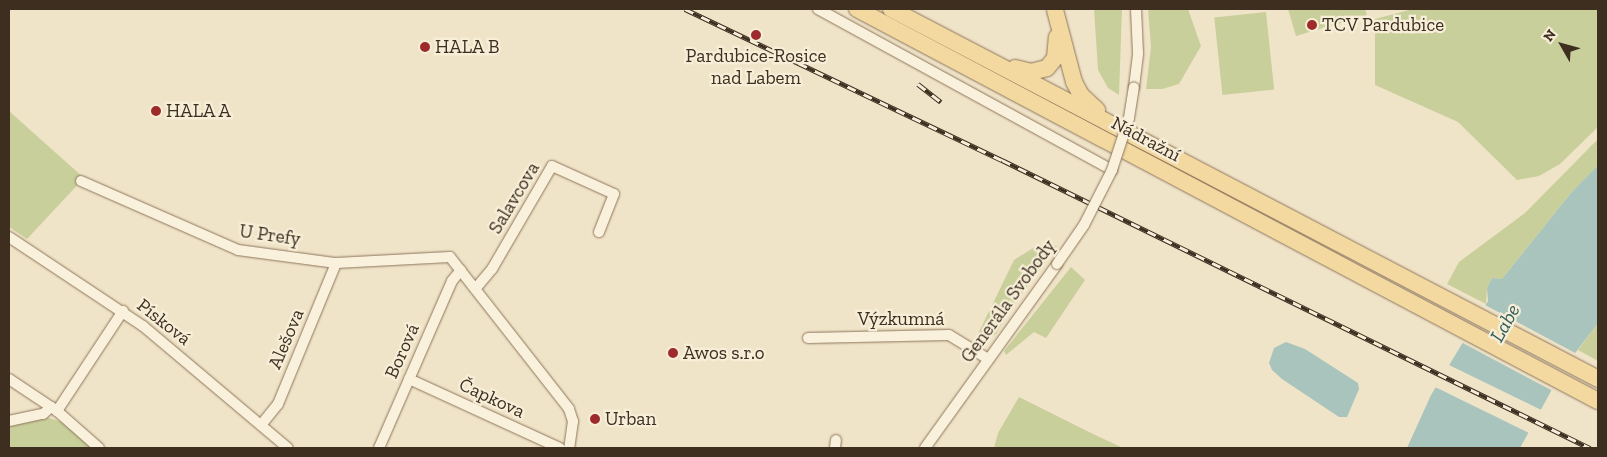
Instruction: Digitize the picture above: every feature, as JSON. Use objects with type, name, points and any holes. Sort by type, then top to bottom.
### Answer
[{"type":"main road","name":"Nádražní","points":[[856,9],[1598,401]]},
{"type":"main road","name":"Nádražní","points":[[891,9],[1598,379]]},
{"type":"main road","points":[[989,60],[1031,72],[1049,66],[1057,48],[1055,9]]},
{"type":"main road","points":[[1055,9],[1077,90],[1120,129]]},
{"type":"street","points":[[818,9],[1112,170]]},
{"type":"street","name":"Generála Svobody","points":[[924,448],[1084,225],[1112,170],[1123,139],[1134,87],[1138,53],[1136,9]]},
{"type":"street","name":"Salavcova","points":[[476,288],[492,269],[552,166],[614,194],[599,232]]},
{"type":"street","name":"U Prefy","points":[[81,181],[230,248],[336,263],[447,256],[461,270]]},
{"type":"street","name":"Písková","points":[[9,237],[123,312],[288,448]]},
{"type":"street","name":"Alešova","points":[[261,426],[278,404],[336,263]]},
{"type":"street","points":[[461,270],[569,409],[573,421],[569,448]]},
{"type":"street","name":"Borová","points":[[378,448],[452,281],[461,270]]},
{"type":"street","points":[[9,422],[43,414],[54,409],[123,312]]},
{"type":"street","name":"Výzkumná","points":[[808,338],[949,336],[988,359]]},
{"type":"street","points":[[9,379],[54,409],[99,448]]},
{"type":"street","name":"Čapkova","points":[[409,379],[560,448]]},
{"type":"green space","points":[[1094,9],[1122,9],[1119,95],[1108,88],[1098,70]]},
{"type":"green space","points":[[1148,9],[1188,9],[1201,46],[1179,84],[1162,89],[1146,89],[1151,47]]},
{"type":"green space","name":"TCV Pardubice","points":[[1288,9],[1365,9],[1367,15],[1296,36]]},
{"type":"green space","points":[[1413,9],[1598,9],[1598,127],[1560,164],[1539,176],[1517,180],[1458,122],[1375,85],[1375,19]]},
{"type":"green space","points":[[1266,12],[1274,90],[1222,95],[1214,17]]},
{"type":"green space","points":[[9,111],[84,178],[27,239],[9,227]]},
{"type":"green space","points":[[1598,139],[1598,165],[1571,193],[1502,279],[1492,278],[1487,288],[1486,304],[1447,284],[1459,262],[1525,213]]},
{"type":"green space","points":[[1038,245],[1057,246],[1012,306],[996,334],[985,340],[975,340],[1014,260]]},
{"type":"green space","points":[[1071,267],[1085,280],[1046,338],[1034,332],[1006,355],[1004,351]]},
{"type":"green space","points":[[1598,323],[1598,361],[1578,350]]},
{"type":"green space","points":[[1019,397],[1121,447],[994,448],[998,433]]},
{"type":"green space","points":[[46,417],[62,422],[93,448],[9,448],[9,425]]},
{"type":"water","name":"Labe","points":[[1598,165],[1598,323],[1563,369],[1520,448],[1407,448],[1431,395],[1488,301],[1487,288],[1492,278],[1502,279],[1571,193]]},
{"type":"water","points":[[1286,342],[1305,349],[1358,383],[1359,389],[1347,417],[1339,417],[1282,379],[1272,370],[1269,363],[1274,348]]},
{"type":"pier","points":[[1483,304],[1577,354],[1557,393],[1462,343]]},
{"type":"pier","points":[[1447,364],[1541,410],[1530,433],[1436,387]]},
{"type":"railway","points":[[685,9],[1002,160],[1590,448]]},
{"type":"railway","points":[[918,84],[941,102]]},
{"type":"place","name":"TCV Pardubice","points":[[1312,25]]},
{"type":"place","name":"Pardubice-Rosice nad Labem","points":[[756,35]]},
{"type":"place","name":"HALA B","points":[[425,47]]},
{"type":"place","name":"HALA A","points":[[156,111]]},
{"type":"place","name":"Awos s.r.o","points":[[673,353]]},
{"type":"place","name":"Urban","points":[[595,419]]}]
